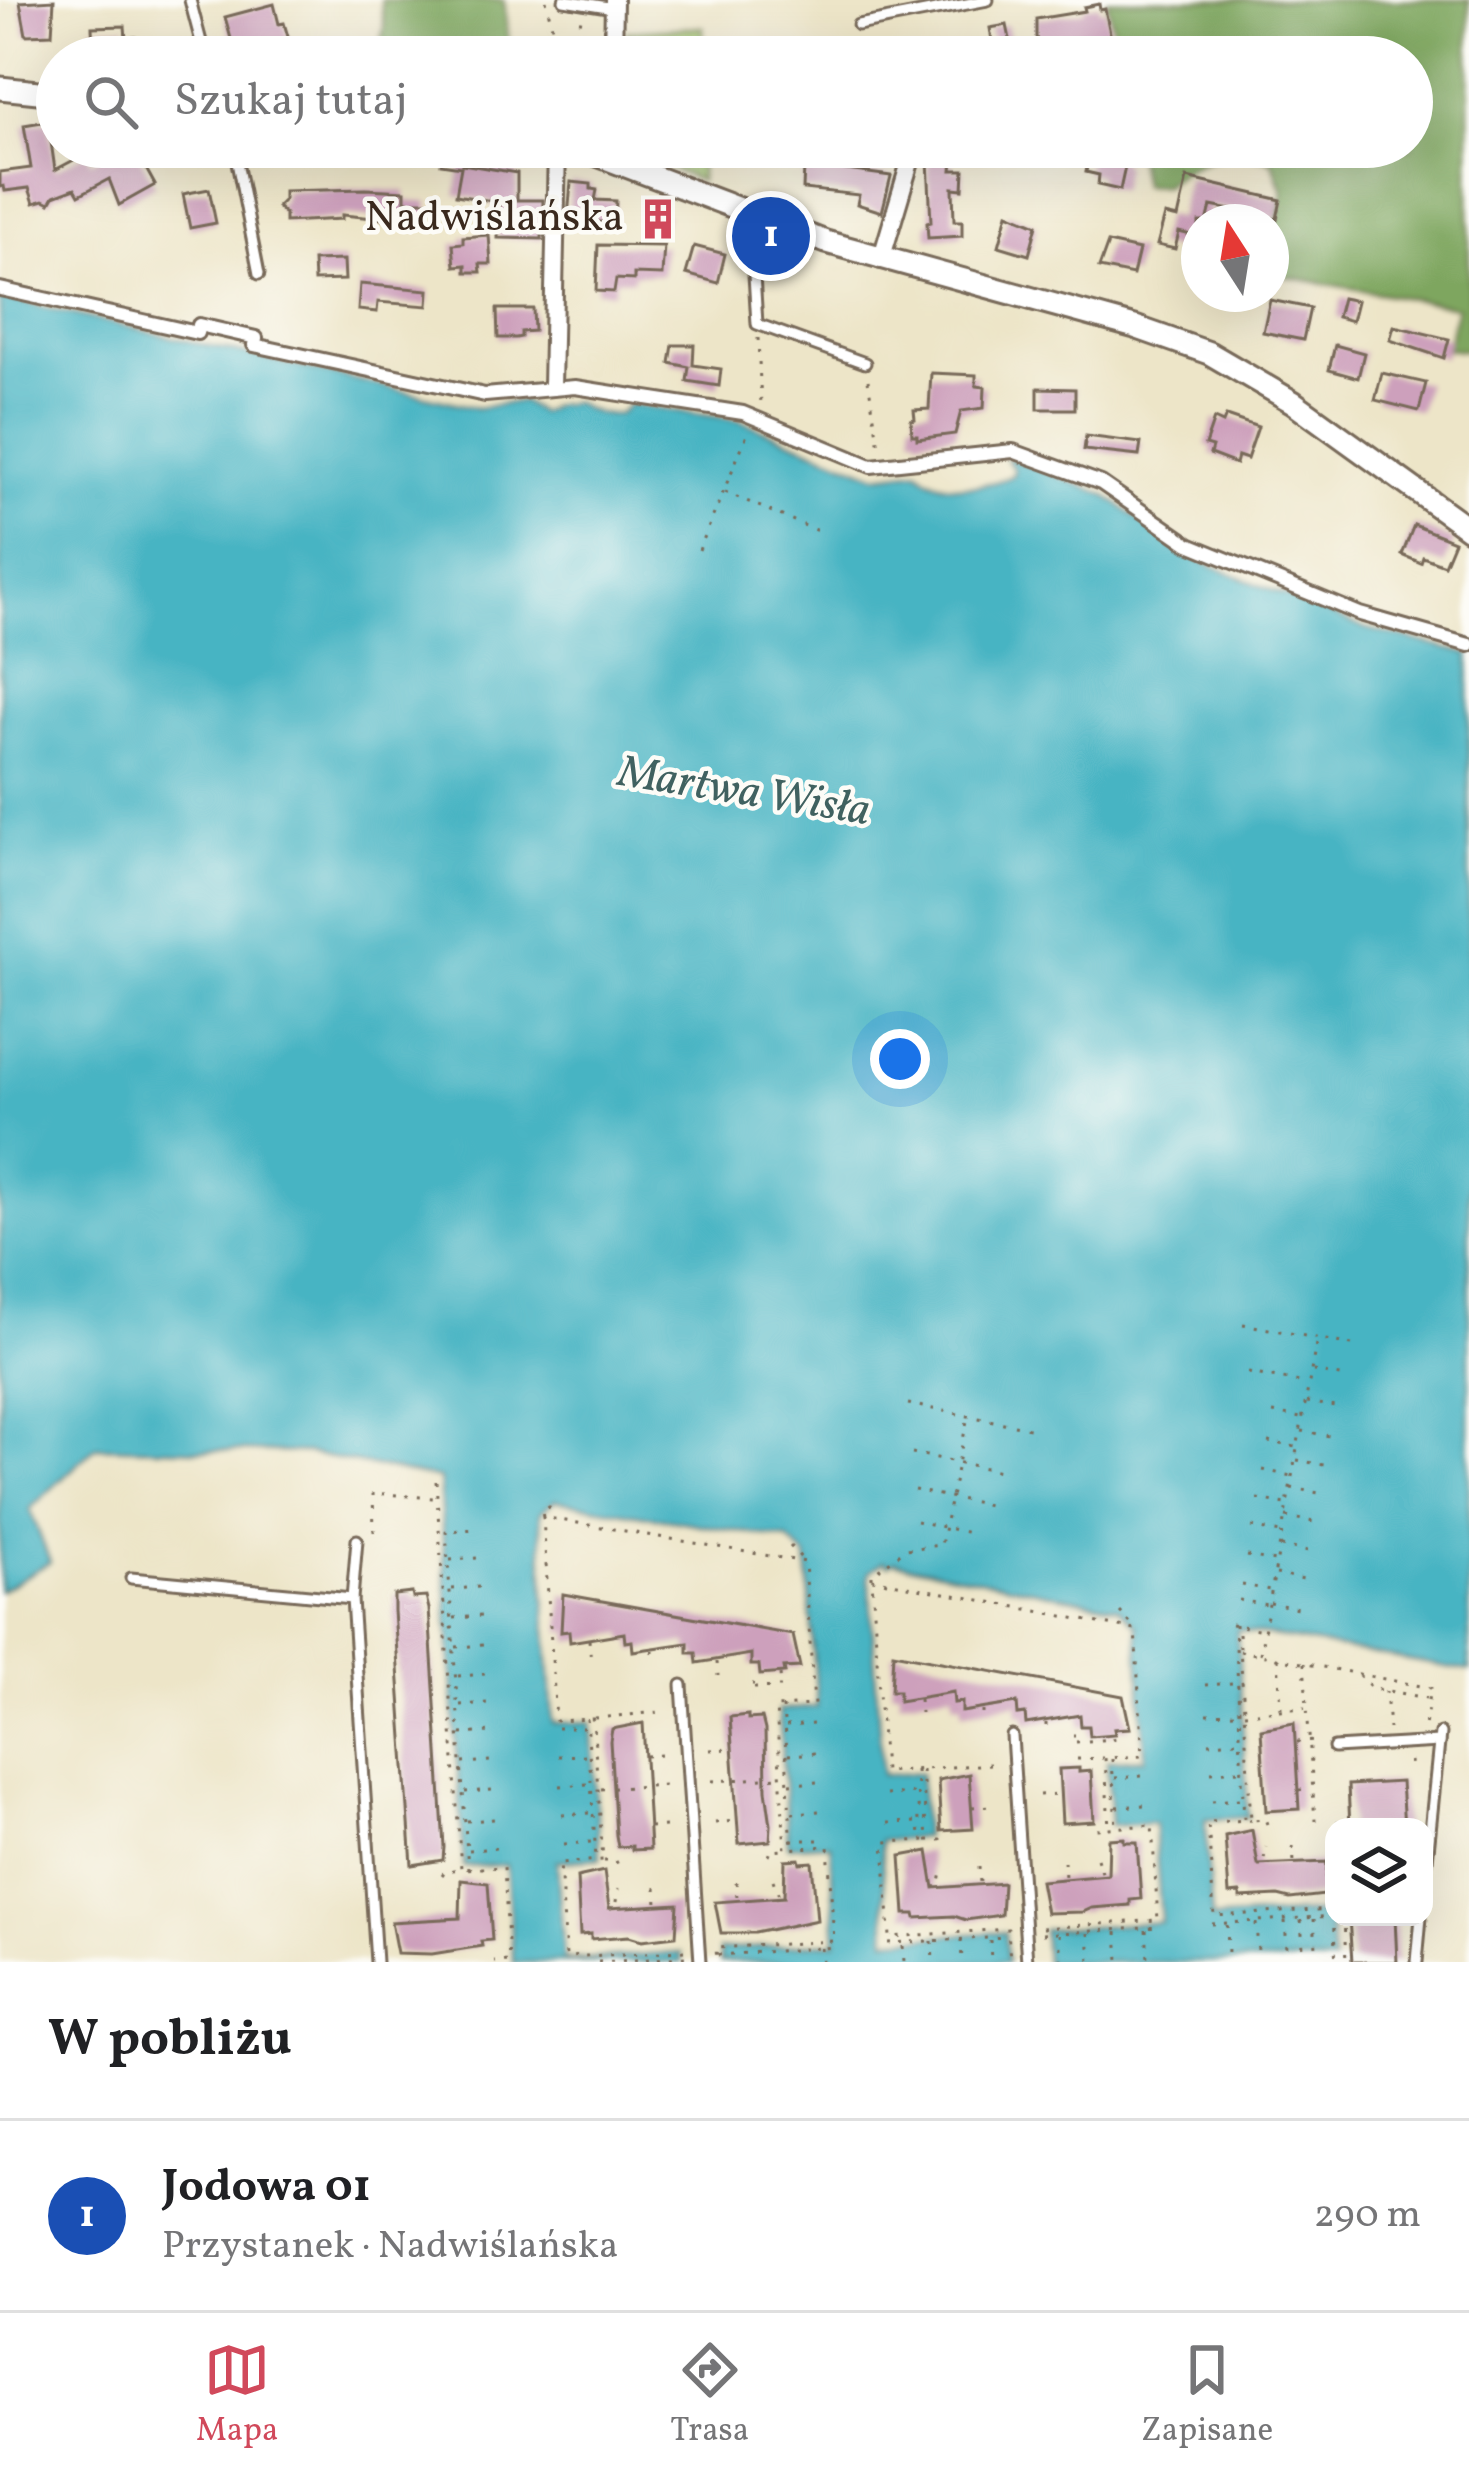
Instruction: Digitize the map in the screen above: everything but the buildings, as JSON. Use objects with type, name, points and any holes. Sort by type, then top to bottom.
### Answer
[{"type":"street","points":[[613,36],[614,4]]},
{"type":"street","points":[[0,88],[36,92]]},
{"type":"street","points":[[552,387],[557,168]]},
{"type":"street","points":[[644,168],[759,220],[881,260],[1135,327],[1228,362],[1293,402],[1469,529]]},
{"type":"street","points":[[881,260],[909,168]]},
{"type":"street","points":[[0,289],[197,333],[199,325],[256,338],[254,345],[485,395],[574,387],[755,418],[878,467],[1012,451],[1101,483],[1189,544],[1360,614],[1469,645]]},
{"type":"lane","points":[[190,0],[199,36]]},
{"type":"lane","points":[[564,0],[614,4]]},
{"type":"lane","points":[[858,25],[988,0]]},
{"type":"lane","points":[[238,168],[260,274]]},
{"type":"lane","points":[[759,220],[753,258],[757,324],[865,363]]},
{"type":"lane","points":[[357,1540],[352,1599],[376,1962]]},
{"type":"lane","points":[[131,1579],[352,1599]]},
{"type":"lane","points":[[682,1685],[700,1962]]},
{"type":"lane","points":[[1012,1736],[1027,1962]]},
{"type":"lane","points":[[1333,1744],[1440,1738],[1432,1818]]},
{"type":"lane","points":[[1417,1962],[1420,1926]]},
{"type":"path","points":[[546,0],[554,36]]},
{"type":"path","points":[[572,36],[579,30]]},
{"type":"path","points":[[698,550],[764,401],[757,324]]},
{"type":"path","points":[[865,363],[879,433],[878,467]]},
{"type":"path","points":[[723,491],[820,532]]},
{"type":"path","points":[[1243,1324],[1352,1345]]},
{"type":"path","points":[[1261,1652],[1317,1338]]},
{"type":"path","points":[[1311,1370],[1340,1376]]},
{"type":"path","points":[[1248,1373],[1309,1383]]},
{"type":"path","points":[[1305,1402],[1335,1407]]},
{"type":"path","points":[[908,1404],[1028,1428]]},
{"type":"path","points":[[1274,1413],[1302,1418]]},
{"type":"path","points":[[968,1416],[941,1546],[906,1549],[872,1574],[884,1772],[990,1764]]},
{"type":"path","points":[[1300,1431],[1330,1436]]},
{"type":"path","points":[[1268,1442],[1297,1447]]},
{"type":"path","points":[[912,1454],[1005,1472]]},
{"type":"path","points":[[1295,1459],[1324,1465]]},
{"type":"path","points":[[1263,1470],[1292,1476]]},
{"type":"path","points":[[436,1480],[465,1868]]},
{"type":"path","points":[[1290,1488],[1319,1493]]},
{"type":"path","points":[[914,1490],[989,1505]]},
{"type":"path","points":[[374,1532],[374,1492],[437,1498]]},
{"type":"path","points":[[1258,1499],[1287,1504]]},
{"type":"path","points":[[556,1502],[542,1513],[556,1721],[589,1722]]},
{"type":"path","points":[[1285,1516],[1314,1522]]},
{"type":"path","points":[[543,1517],[805,1562]]},
{"type":"path","points":[[916,1521],[974,1534]]},
{"type":"path","points":[[1252,1527],[1282,1533]]},
{"type":"path","points":[[465,1868],[446,1531],[476,1529]]},
{"type":"path","points":[[764,1707],[814,1705],[805,1562],[790,1546]]},
{"type":"path","points":[[1280,1546],[1309,1551]]},
{"type":"path","points":[[1247,1556],[1277,1562]]},
{"type":"path","points":[[448,1560],[478,1558]]},
{"type":"path","points":[[1274,1574],[1304,1579]]},
{"type":"path","points":[[872,1579],[1135,1630]]},
{"type":"path","points":[[1242,1585],[1271,1590]]},
{"type":"path","points":[[450,1589],[480,1587]]},
{"type":"path","points":[[1239,1600],[1298,1608]]},
{"type":"path","points":[[1077,1759],[1143,1756],[1135,1630],[1120,1612]]},
{"type":"path","points":[[452,1618],[482,1616]]},
{"type":"path","points":[[1235,1629],[1258,1629]]},
{"type":"path","points":[[1235,1629],[1240,1651],[1246,1819]]},
{"type":"path","points":[[1235,1629],[1246,1819]]},
{"type":"path","points":[[589,1640],[590,1662]]},
{"type":"path","points":[[453,1647],[484,1645]]},
{"type":"path","points":[[1240,1651],[1431,1688],[1423,1734]]},
{"type":"path","points":[[1278,1658],[1281,1710]]},
{"type":"path","points":[[717,1662],[718,1676]]},
{"type":"path","points":[[1304,1663],[1315,1821]]},
{"type":"path","points":[[753,1686],[781,1687],[780,1673]]},
{"type":"path","points":[[455,1676],[486,1674]]},
{"type":"path","points":[[1358,1674],[1372,1688],[1429,1699]]},
{"type":"path","points":[[1205,1685],[1236,1683]]},
{"type":"path","points":[[1386,1691],[1390,1736]]},
{"type":"path","points":[[919,1700],[920,1713]]},
{"type":"path","points":[[457,1705],[488,1703]]},
{"type":"path","points":[[781,1708],[790,1846]]},
{"type":"path","points":[[781,1708],[781,1778],[790,1846]]},
{"type":"path","points":[[1207,1714],[1307,1708]]},
{"type":"path","points":[[982,1711],[983,1723]]},
{"type":"path","points":[[557,1728],[660,1712]]},
{"type":"path","points":[[589,1722],[598,1860]]},
{"type":"path","points":[[589,1722],[598,1789],[598,1860]]},
{"type":"path","points":[[784,1725],[814,1724]]},
{"type":"path","points":[[459,1734],[490,1732]]},
{"type":"path","points":[[1075,1737],[1113,1739],[1112,1734]]},
{"type":"path","points":[[1209,1743],[1239,1741]]},
{"type":"path","points":[[1297,1742],[1333,1744]]},
{"type":"path","points":[[710,1750],[731,1749]]},
{"type":"path","points":[[786,1755],[816,1753]]},
{"type":"path","points":[[558,1756],[590,1754]]},
{"type":"path","points":[[646,1756],[663,1755]]},
{"type":"path","points":[[1110,1759],[1114,1827]]},
{"type":"path","points":[[1110,1759],[1114,1827]]},
{"type":"path","points":[[1410,1759],[1411,1772]]},
{"type":"path","points":[[461,1763],[491,1761]]},
{"type":"path","points":[[1210,1772],[1241,1770]]},
{"type":"path","points":[[918,1771],[922,1839]]},
{"type":"path","points":[[918,1771],[922,1839]]},
{"type":"path","points":[[1113,1776],[1143,1776]]},
{"type":"path","points":[[712,1781],[781,1778]]},
{"type":"path","points":[[788,1784],[818,1781]]},
{"type":"path","points":[[560,1786],[591,1784]]},
{"type":"path","points":[[598,1789],[665,1785]]},
{"type":"path","points":[[463,1792],[493,1790]]},
{"type":"path","points":[[886,1795],[917,1790]]},
{"type":"path","points":[[1299,1790],[1313,1790]]},
{"type":"path","points":[[1039,1795],[1059,1794]]},
{"type":"path","points":[[1212,1801],[1243,1802]]},
{"type":"path","points":[[1115,1809],[1145,1805]]},
{"type":"path","points":[[972,1807],[993,1806]]},
{"type":"path","points":[[790,1813],[820,1810]]},
{"type":"path","points":[[562,1815],[593,1813]]},
{"type":"path","points":[[464,1821],[495,1819]]},
{"type":"path","points":[[1267,1824],[1265,1819],[1208,1822],[1214,1916],[1325,1909]]},
{"type":"path","points":[[715,1822],[735,1821]]},
{"type":"path","points":[[888,1823],[919,1823]]},
{"type":"path","points":[[650,1827],[668,1826]]},
{"type":"path","points":[[1094,1835],[1095,1829],[1152,1826],[1158,1920],[1041,1932],[1160,1927]]},
{"type":"path","points":[[769,1856],[772,1851],[822,1840]]},
{"type":"path","points":[[943,1846],[941,1840],[884,1842],[890,1937],[1008,1928],[1010,1962]]},
{"type":"path","points":[[564,1844],[595,1844]]},
{"type":"path","points":[[716,1950],[834,1941],[828,1846],[790,1846]]},
{"type":"path","points":[[1293,1846],[1294,1863]]},
{"type":"path","points":[[1258,1866],[1263,1866],[1266,1847]]},
{"type":"path","points":[[466,1852],[497,1848]]},
{"type":"path","points":[[1097,1858],[1103,1875],[1108,1875]]},
{"type":"path","points":[[598,1962],[684,1959],[684,1949],[566,1958],[560,1863],[598,1860],[618,1865]]},
{"type":"path","points":[[1064,1861],[1065,1878]]},
{"type":"path","points":[[442,1875],[465,1868],[504,1867],[509,1961],[494,1962]]},
{"type":"path","points":[[979,1867],[980,1883]]},
{"type":"path","points":[[934,1887],[939,1886],[943,1869]]},
{"type":"path","points":[[773,1880],[784,1898]]},
{"type":"path","points":[[736,1882],[737,1899]]},
{"type":"path","points":[[656,1887],[657,1904]]},
{"type":"path","points":[[609,1908],[615,1908],[618,1889]]},
{"type":"path","points":[[1212,1924],[1325,1916]]},
{"type":"path","points":[[1315,1917],[1316,1947]]},
{"type":"path","points":[[1301,1918],[1303,1948]]},
{"type":"path","points":[[1285,1919],[1287,1949]]},
{"type":"path","points":[[1256,1921],[1258,1951]]},
{"type":"path","points":[[1227,1923],[1228,1953]]},
{"type":"path","points":[[1332,1926],[1336,1962]]},
{"type":"path","points":[[1344,1926],[1346,1962]]},
{"type":"path","points":[[1146,1928],[1148,1958]]},
{"type":"path","points":[[1117,1930],[1119,1960]]},
{"type":"path","points":[[1088,1931],[1090,1961]]},
{"type":"path","points":[[1058,1933],[1061,1962]]},
{"type":"path","points":[[991,1937],[991,1962]]},
{"type":"path","points":[[889,1943],[1007,1937]]},
{"type":"path","points":[[961,1939],[962,1962]]},
{"type":"path","points":[[932,1941],[933,1962]]},
{"type":"path","points":[[903,1942],[904,1962]]},
{"type":"path","points":[[716,1950],[734,1954],[836,1947]]},
{"type":"path","points":[[821,1948],[822,1962]]},
{"type":"path","points":[[716,1950],[717,1962]]},
{"type":"path","points":[[793,1950],[793,1962]]},
{"type":"path","points":[[764,1952],[764,1962]]},
{"type":"path","points":[[734,1954],[735,1962]]},
{"type":"green space","points":[[381,0],[504,0],[508,36],[382,36]]},
{"type":"green space","points":[[1107,0],[1469,0],[1469,351],[1446,349],[1457,307],[1289,277],[1289,204],[1280,204],[1283,192],[1275,168],[1433,168],[1433,36],[1115,36]]},
{"type":"green space","points":[[703,27],[703,36],[627,36],[627,31]]},
{"type":"green space","points":[[668,168],[700,168],[700,181]]},
{"type":"green space","points":[[1139,168],[1190,168],[1175,177],[1164,186],[1142,185]]},
{"type":"water","name":"Martwa Wisła","points":[[0,297],[477,408],[522,401],[539,413],[555,404],[574,402],[600,414],[619,414],[629,404],[739,420],[877,475],[919,470],[938,482],[977,485],[1013,475],[1006,459],[1011,458],[1106,495],[1184,554],[1361,627],[1469,654],[1469,1671],[1237,1630],[1248,1817],[1205,1820],[1212,1919],[1325,1912],[1333,1962],[1045,1962],[1043,1930],[1161,1922],[1154,1823],[1111,1826],[1107,1761],[1145,1758],[1137,1625],[1118,1607],[894,1562],[884,1561],[869,1572],[882,1775],[920,1773],[924,1837],[881,1841],[887,1939],[1005,1932],[1007,1962],[720,1962],[719,1950],[836,1942],[830,1844],[788,1846],[779,1710],[817,1707],[807,1558],[788,1540],[555,1500],[540,1512],[553,1723],[591,1722],[600,1858],[557,1861],[564,1960],[681,1953],[682,1962],[513,1962],[506,1865],[464,1867],[439,1479],[306,1453],[96,1447],[30,1509],[50,1562],[0,1591]]},
{"type":"place","name":"Nadwiślańska","points":[[658,219]]},
{"type":"place","name":"Jodowa 01","points":[[771,236]]}]
